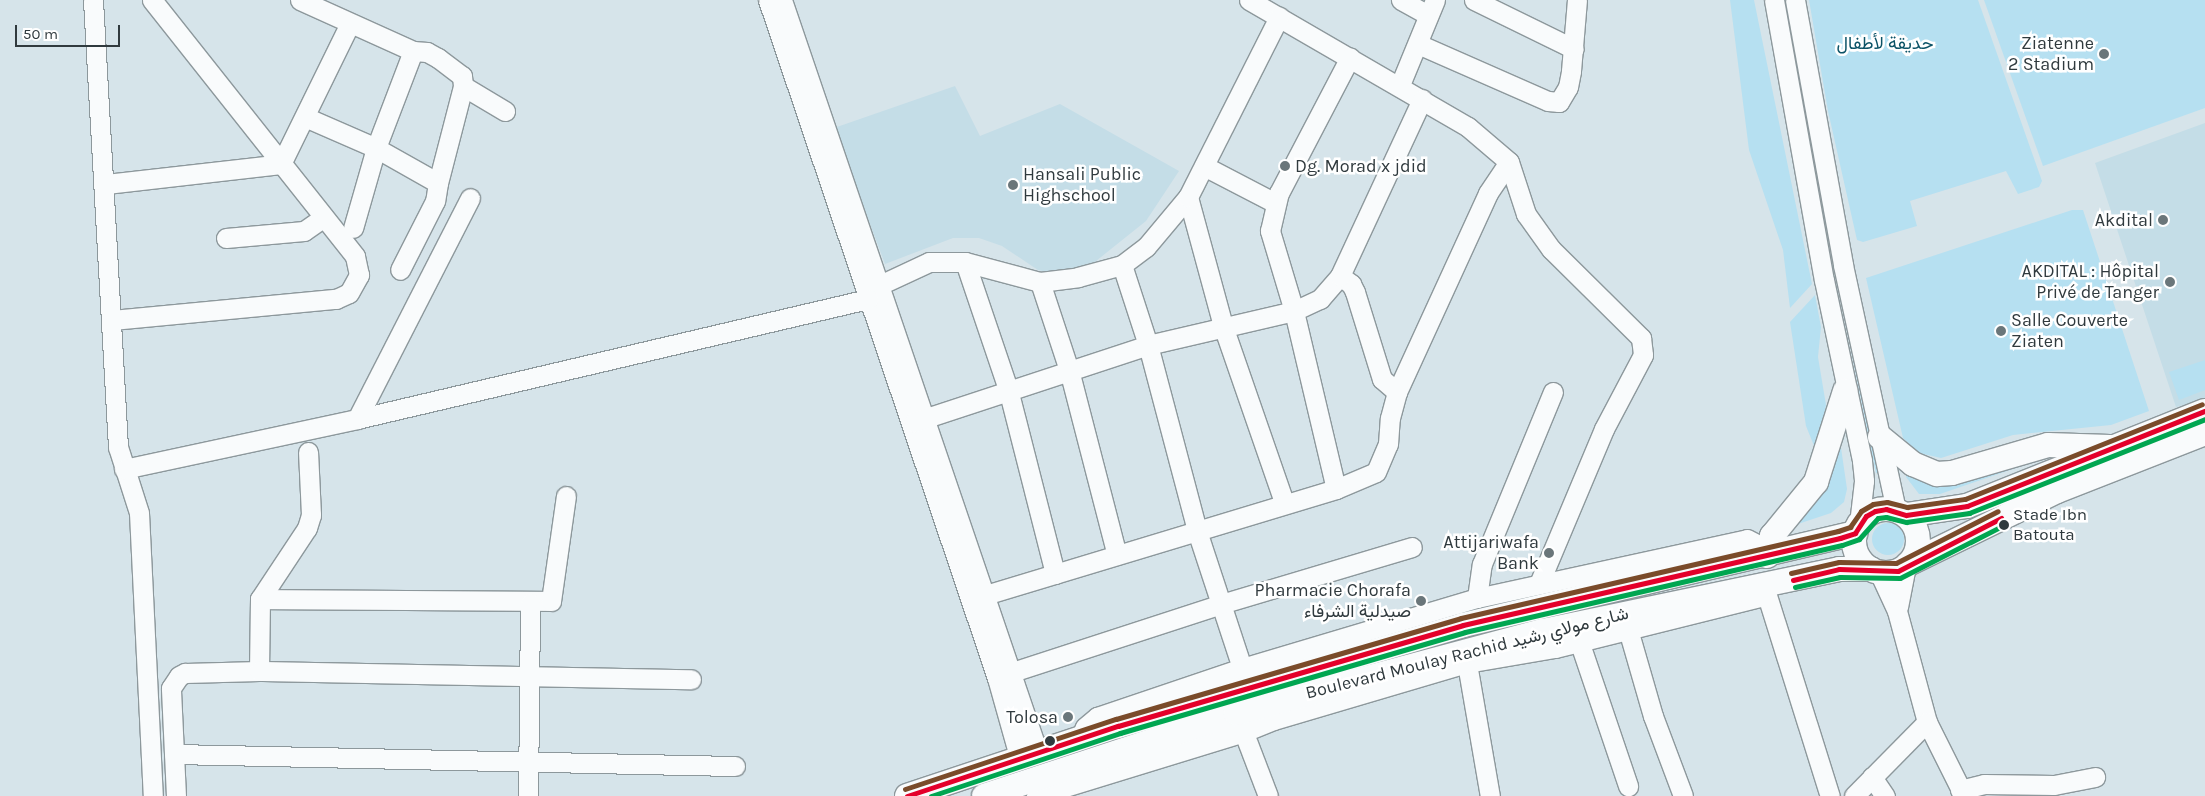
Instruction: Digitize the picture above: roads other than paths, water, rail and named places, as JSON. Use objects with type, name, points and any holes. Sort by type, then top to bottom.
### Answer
[{"type":"main road","points":[[1765,556],[1769,540],[1816,482],[1845,391]]},
{"type":"main road","points":[[2205,411],[1967,506],[1901,513],[1875,511],[1857,528],[1857,554],[1875,570],[1888,573],[2057,491],[2205,433]]},
{"type":"main road","points":[[1880,436],[1913,464],[1937,474],[1952,473],[2048,444],[2112,448]]},
{"type":"main road","points":[[1901,513],[1913,524],[1918,545],[1907,565]]},
{"type":"main road","name":"Boulevard Moulay Rachid شارع مولاي رشيد","points":[[907,796],[1079,740],[1463,625],[1765,556],[1857,528]]},
{"type":"main road","name":"Boulevard Moulay Rachid شارع مولاي رشيد","points":[[984,796],[1466,657],[1765,591],[1839,569],[1875,570]]},
{"type":"street","points":[[93,0],[106,184],[118,447],[139,513],[152,796]]},
{"type":"street","points":[[112,320],[343,297],[354,288],[360,269],[355,256],[152,0]]},
{"type":"street","points":[[300,0],[349,25],[371,31],[413,51],[427,52],[462,76],[463,86],[435,201],[400,270]]},
{"type":"street","points":[[768,0],[917,421],[1004,675],[1029,756]]},
{"type":"street","points":[[782,0],[871,292]]},
{"type":"street","points":[[1249,0],[1400,85],[1468,127],[1509,162],[1526,214],[1551,249],[1641,338],[1645,346],[1604,429],[1539,584]]},
{"type":"street","points":[[1400,85],[1418,44],[1431,7],[1401,0]]},
{"type":"street","points":[[1474,0],[1574,49]]},
{"type":"street","points":[[1418,44],[1528,92],[1559,102],[1568,87],[1574,49],[1577,0]]},
{"type":"street","points":[[1774,0],[1845,391],[1862,462],[1864,481],[1857,528]]},
{"type":"street","points":[[1795,0],[1842,265],[1880,436],[1901,513]]},
{"type":"street","points":[[124,469],[358,419],[871,292],[929,262],[965,262],[1040,282],[1078,277],[1122,265],[1146,247],[1188,197],[1279,17]]},
{"type":"street","points":[[281,164],[349,25]]},
{"type":"street","points":[[353,228],[376,148],[413,51]]},
{"type":"street","points":[[1336,489],[1294,311],[1270,231],[1275,203],[1350,57]]},
{"type":"street","points":[[463,86],[505,111]]},
{"type":"street","points":[[917,421],[1008,389],[1148,345],[1294,311],[1320,298],[1340,276],[1422,99]]},
{"type":"street","points":[[305,117],[376,148],[438,183]]},
{"type":"street","points":[[977,597],[1197,531],[1284,502],[1336,489],[1376,472],[1388,444],[1390,418],[1398,392],[1488,193],[1509,162]]},
{"type":"street","points":[[106,184],[281,164]]},
{"type":"street","points":[[1204,166],[1275,203]]},
{"type":"street","points":[[1188,197],[1223,326],[1284,502]]},
{"type":"street","points":[[358,419],[470,198]]},
{"type":"street","points":[[226,238],[304,231],[324,217]]},
{"type":"street","points":[[965,262],[1008,389],[1055,574]]},
{"type":"street","points":[[1122,265],[1148,345],[1197,531],[1242,668]]},
{"type":"street","points":[[1340,276],[1351,284],[1355,292],[1382,380],[1398,392]]},
{"type":"street","points":[[1040,282],[1070,370],[1117,555]]},
{"type":"street","points":[[1477,598],[1482,564],[1553,392]]},
{"type":"street","points":[[259,671],[260,598],[307,528],[311,515],[308,452]]},
{"type":"street","points":[[260,598],[545,603],[552,598],[566,496]]},
{"type":"street","points":[[1079,740],[1085,727],[1097,717],[1242,668],[1477,598],[1776,531]]},
{"type":"street","points":[[1747,539],[1759,545],[1765,556]]},
{"type":"street","points":[[1004,675],[1221,604],[1412,547]]},
{"type":"street","points":[[1897,611],[1907,565]]},
{"type":"street","points":[[1875,570],[1897,611],[1927,722],[1962,793],[1984,784],[2054,785],[2095,777]]},
{"type":"street","points":[[1765,591],[1830,796]]},
{"type":"street","points":[[528,796],[530,603]]},
{"type":"street","points":[[1626,622],[1652,716],[1683,796]]},
{"type":"street","points":[[1576,632],[1628,786]]},
{"type":"street","points":[[1466,657],[1490,796]]},
{"type":"street","points":[[176,796],[171,688],[179,676],[192,672],[259,671],[691,679]]},
{"type":"street","points":[[1854,796],[1927,722]]},
{"type":"street","points":[[1036,796],[1240,723],[1268,796]]},
{"type":"street","points":[[174,754],[527,759],[735,766]]},
{"type":"street","points":[[1872,777],[1884,796]]},
{"type":"place","name":"Ziatenne 2 Stadium","points":[[2104,54]]},
{"type":"place","name":"Dg. Morad x jdid","points":[[1285,166]]},
{"type":"place","name":"Hansali Public Highschool","points":[[1013,185]]},
{"type":"place","name":"Akdital","points":[[2163,220]]},
{"type":"place","name":"AKDITAL : Hôpital Privé de Tanger","points":[[2170,282]]},
{"type":"place","name":"Salle Couverte Ziaten","points":[[2001,331]]},
{"type":"place","name":"Stade Ibn Batouta","points":[[2004,525]]},
{"type":"place","name":"Attijariwafa Bank","points":[[1549,553]]},
{"type":"place","name":"Pharmacie Chorafa صيدلية الشرفاء","points":[[1421,601]]},
{"type":"place","name":"Tolosa","points":[[1068,717]]},
{"type":"park label","name":"حديقة لأطفال","points":[[1885,43]]}]
